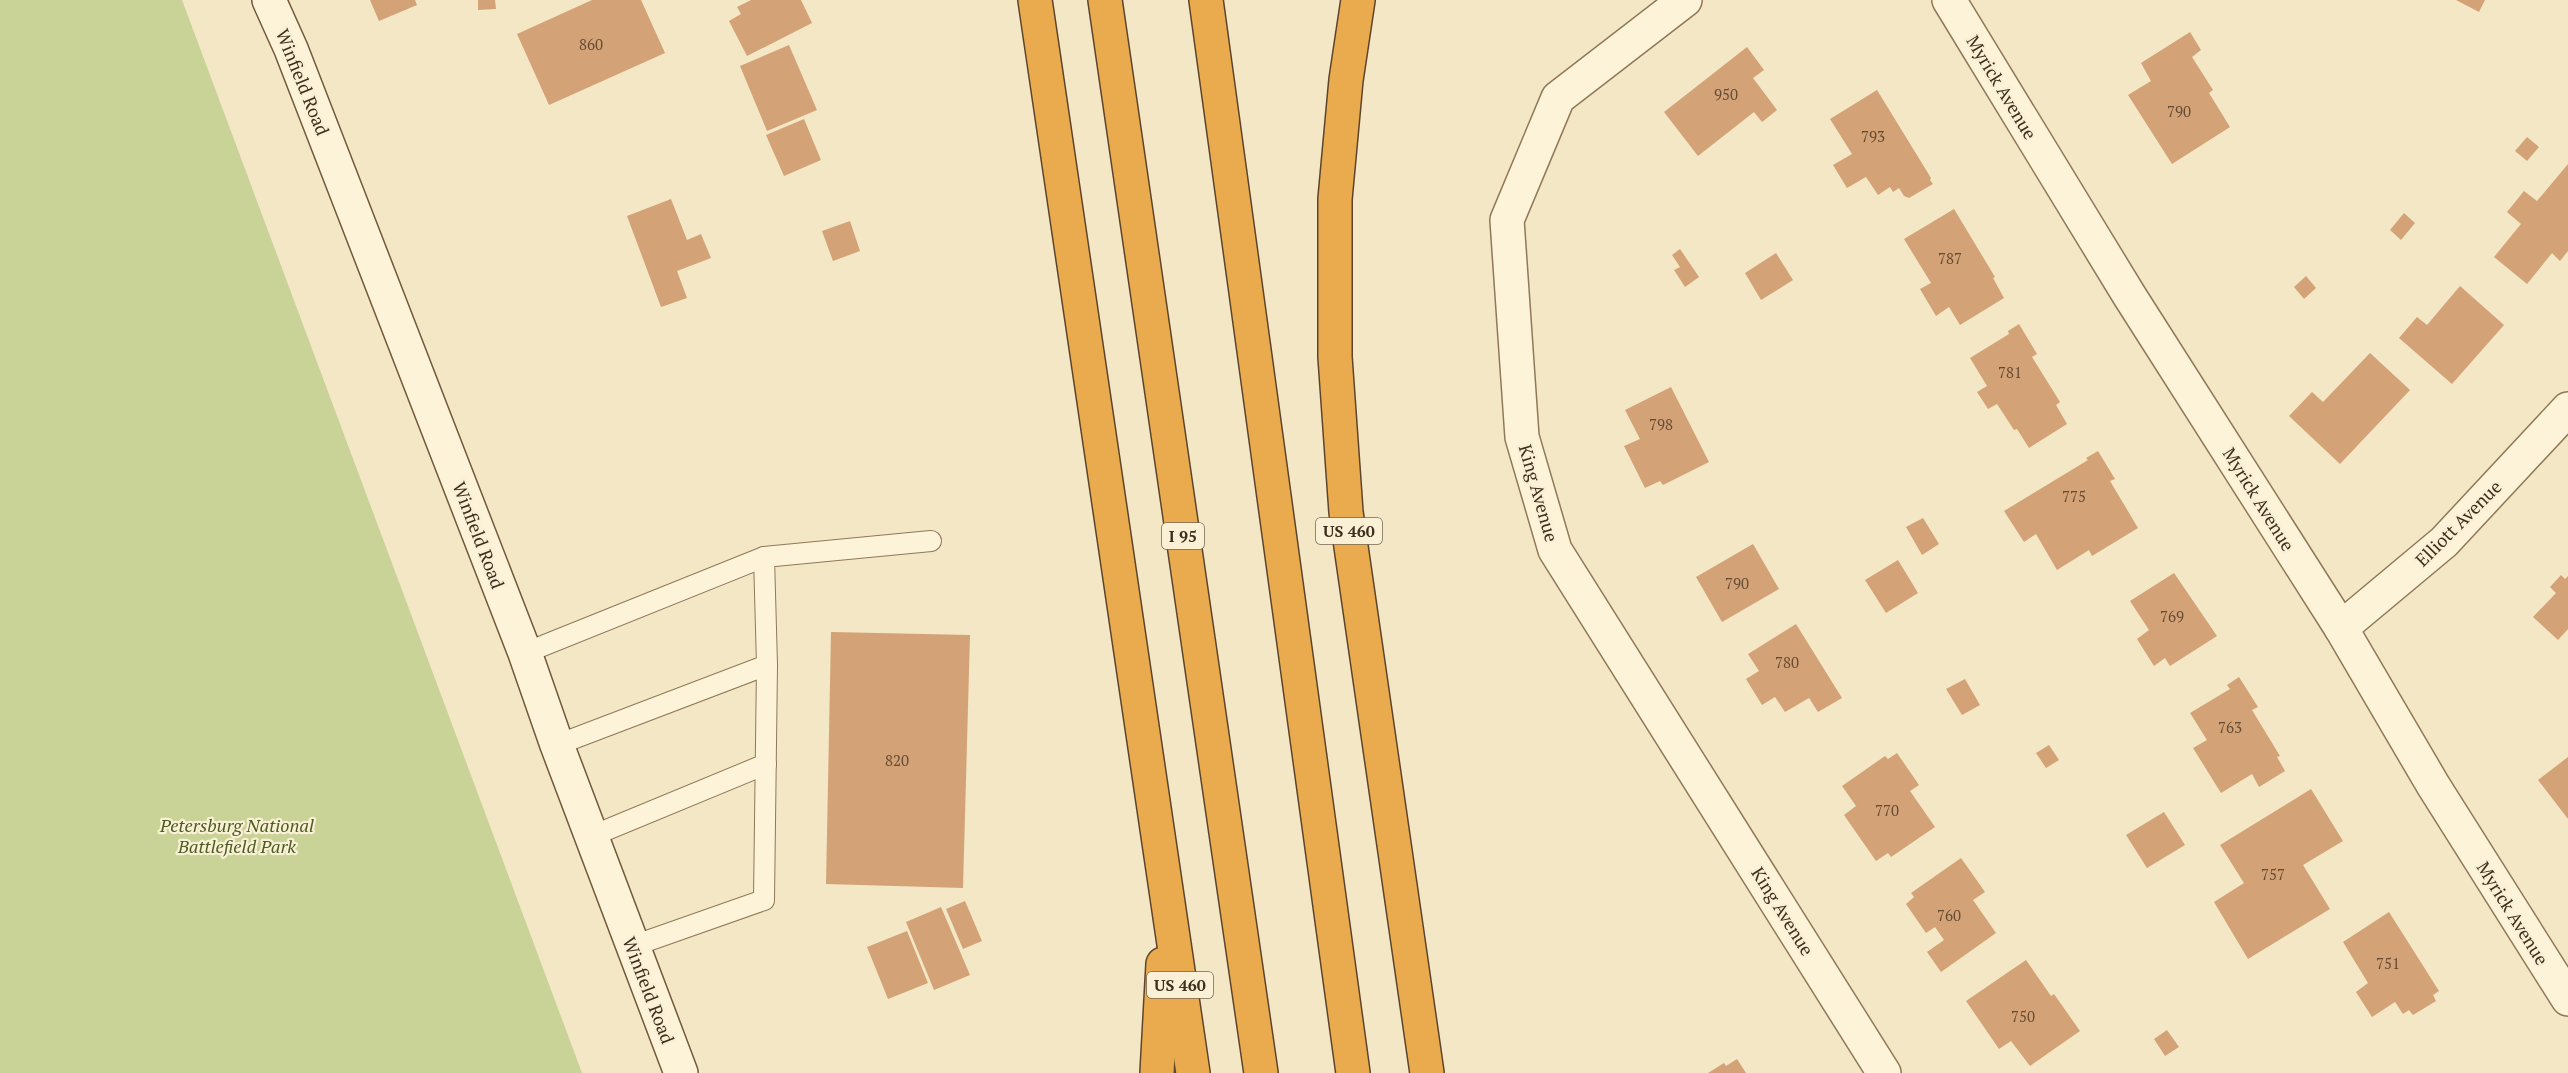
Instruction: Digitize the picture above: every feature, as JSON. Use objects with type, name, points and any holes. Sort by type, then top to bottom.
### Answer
[{"type":"highway","name":"US 460","points":[[1035,0],[1193,1073]]},
{"type":"highway","name":"I 95","points":[[1105,0],[1261,1073]]},
{"type":"highway","points":[[1206,0],[1353,1073]]},
{"type":"highway","name":"US 460","points":[[1358,0],[1346,80],[1335,199],[1335,357],[1347,512],[1426,1068]]},
{"type":"highway","points":[[1156,1073],[1167,896]]},
{"type":"street","name":"Winfield Road","points":[[269,0],[291,49],[525,653],[557,745],[681,1073]]},
{"type":"street","name":"King Avenue","points":[[1685,0],[1558,98],[1507,220],[1522,437],[1555,550],[1884,1073]]},
{"type":"street","name":"Myrick Avenue","points":[[1949,0],[2129,295],[2341,628],[2433,785],[2568,999]]},
{"type":"street","name":"Elliott Avenue","points":[[2341,628],[2444,542],[2568,409]]},
{"type":"lane","points":[[525,653],[764,557],[931,541]]},
{"type":"lane","points":[[633,946],[764,900],[767,664],[764,557]]},
{"type":"lane","points":[[557,745],[767,664]]},
{"type":"lane","points":[[592,836],[766,764]]},
{"type":"green space","name":"Petersburg National Battlefield Park","points":[[0,0],[182,0],[582,1073],[0,1073]]},
{"type":"building","points":[[370,0],[415,0],[417,5],[379,21]]},
{"type":"building","points":[[478,0],[495,0],[496,9],[478,10]]},
{"type":"building","points":[[592,0],[641,0],[665,53],[549,105],[517,34]]},
{"type":"building","points":[[751,0],[801,0],[812,23],[747,56],[729,21],[741,14],[737,7]]},
{"type":"building","points":[[2456,0],[2485,0],[2479,12]]},
{"type":"building","points":[[2190,32],[2201,50],[2192,57],[2213,90],[2209,93],[2230,127],[2172,164],[2128,95],[2151,81],[2141,63]]},
{"type":"building","points":[[789,45],[817,110],[767,131],[740,66]]},
{"type":"building","points":[[1747,47],[1764,70],[1753,78],[1777,110],[1762,122],[1754,112],[1698,156],[1664,112]]},
{"type":"building","points":[[1877,90],[1933,184],[1909,198],[1904,196],[1899,188],[1893,192],[1890,187],[1878,195],[1866,177],[1847,188],[1833,165],[1852,154],[1830,119]]},
{"type":"building","points":[[804,119],[821,160],[784,176],[766,135]]},
{"type":"building","points":[[2527,137],[2539,147],[2527,161],[2515,151]]},
{"type":"building","points":[[2568,164],[2568,251],[2560,261],[2552,253],[2527,284],[2494,257],[2521,224],[2507,212],[2524,191],[2537,201]]},
{"type":"building","points":[[671,199],[687,240],[701,234],[711,258],[677,271],[687,298],[661,307],[627,216]]},
{"type":"building","points":[[1954,209],[1995,277],[1993,278],[2004,298],[1960,325],[1949,307],[1936,316],[1920,289],[1931,283],[1904,239]]},
{"type":"building","points":[[2404,213],[2415,223],[2401,240],[2390,230]]},
{"type":"building","points":[[850,221],[860,251],[833,261],[822,231]]},
{"type":"building","points":[[1680,249],[1699,277],[1685,287],[1674,270],[1680,267],[1672,255]]},
{"type":"building","points":[[1776,253],[1793,280],[1761,300],[1745,273]]},
{"type":"building","points":[[2306,276],[2316,288],[2304,299],[2294,287]]},
{"type":"building","points":[[2460,286],[2504,325],[2452,384],[2399,338],[2417,317],[2427,325]]},
{"type":"building","points":[[2019,324],[2037,354],[2032,357],[2060,402],[2056,405],[2067,424],[2029,448],[1997,404],[1988,409],[1977,392],[1987,386],[1970,358],[2009,334],[2008,331]]},
{"type":"building","points":[[2370,353],[2410,390],[2340,464],[2289,416],[2312,392],[2323,402]]},
{"type":"building","points":[[1671,387],[1709,462],[1663,485],[1660,481],[1645,488],[1624,446],[1640,439],[1625,410]]},
{"type":"building","points":[[2098,451],[2115,479],[2110,481],[2138,528],[2092,556],[2089,550],[2057,570],[2036,534],[2024,542],[2004,511],[2088,460],[2086,458]]},
{"type":"building","points":[[1923,518],[1939,544],[1922,555],[1906,527]]},
{"type":"building","points":[[1753,544],[1779,589],[1722,622],[1696,577]]},
{"type":"building","points":[[1898,560],[1918,593],[1886,613],[1865,580]]},
{"type":"building","points":[[2174,573],[2217,636],[2170,666],[2165,658],[2154,666],[2137,639],[2149,630],[2130,601]]},
{"type":"building","points":[[2561,575],[2565,579],[2568,576],[2568,629],[2558,640],[2533,617],[2556,593],[2550,587]]},
{"type":"building","points":[[1796,624],[1842,698],[1818,712],[1809,698],[1785,712],[1775,697],[1762,705],[1746,679],[1759,671],[1748,654]]},
{"type":"building","points":[[831,632],[970,635],[963,888],[826,884]]},
{"type":"building","points":[[2239,677],[2258,707],[2252,710],[2280,756],[2277,757],[2285,771],[2259,787],[2252,774],[2221,793],[2193,748],[2207,740],[2190,713],[2230,689],[2227,685]]},
{"type":"building","points":[[1965,679],[1980,705],[1962,715],[1946,689]]},
{"type":"building","points":[[2049,745],[2059,760],[2046,768],[2036,753]]},
{"type":"building","points":[[1897,753],[1919,785],[1910,791],[1935,827],[1891,857],[1888,853],[1876,861],[1844,815],[1856,806],[1842,786],[1885,756],[1888,759]]},
{"type":"building","points":[[2568,757],[2568,819],[2538,780]]},
{"type":"building","points":[[2311,789],[2343,841],[2303,865],[2330,909],[2248,959],[2214,902],[2244,883],[2220,845]]},
{"type":"building","points":[[2164,812],[2185,845],[2147,868],[2126,835]]},
{"type":"building","points":[[1961,858],[1985,892],[1973,900],[1996,933],[1941,972],[1927,952],[1944,940],[1935,927],[1926,933],[1906,904],[1914,897],[1911,893]]},
{"type":"building","points":[[965,901],[982,941],[963,949],[946,909]]},
{"type":"building","points":[[941,907],[970,975],[934,990],[906,922]]},
{"type":"building","points":[[2389,912],[2439,991],[2433,995],[2436,1001],[2413,1015],[2409,1010],[2403,1014],[2395,1002],[2372,1017],[2356,992],[2368,983],[2343,942]]},
{"type":"building","points":[[907,931],[928,983],[888,999],[867,947]]},
{"type":"building","points":[[2026,960],[2051,996],[2054,994],[2080,1031],[2030,1066],[2011,1041],[1999,1049],[1966,1001]]},
{"type":"building","points":[[2167,1030],[2179,1047],[2165,1056],[2154,1039]]},
{"type":"building","points":[[1737,1059],[1746,1073],[1708,1073],[1724,1063],[1726,1066]]}]
